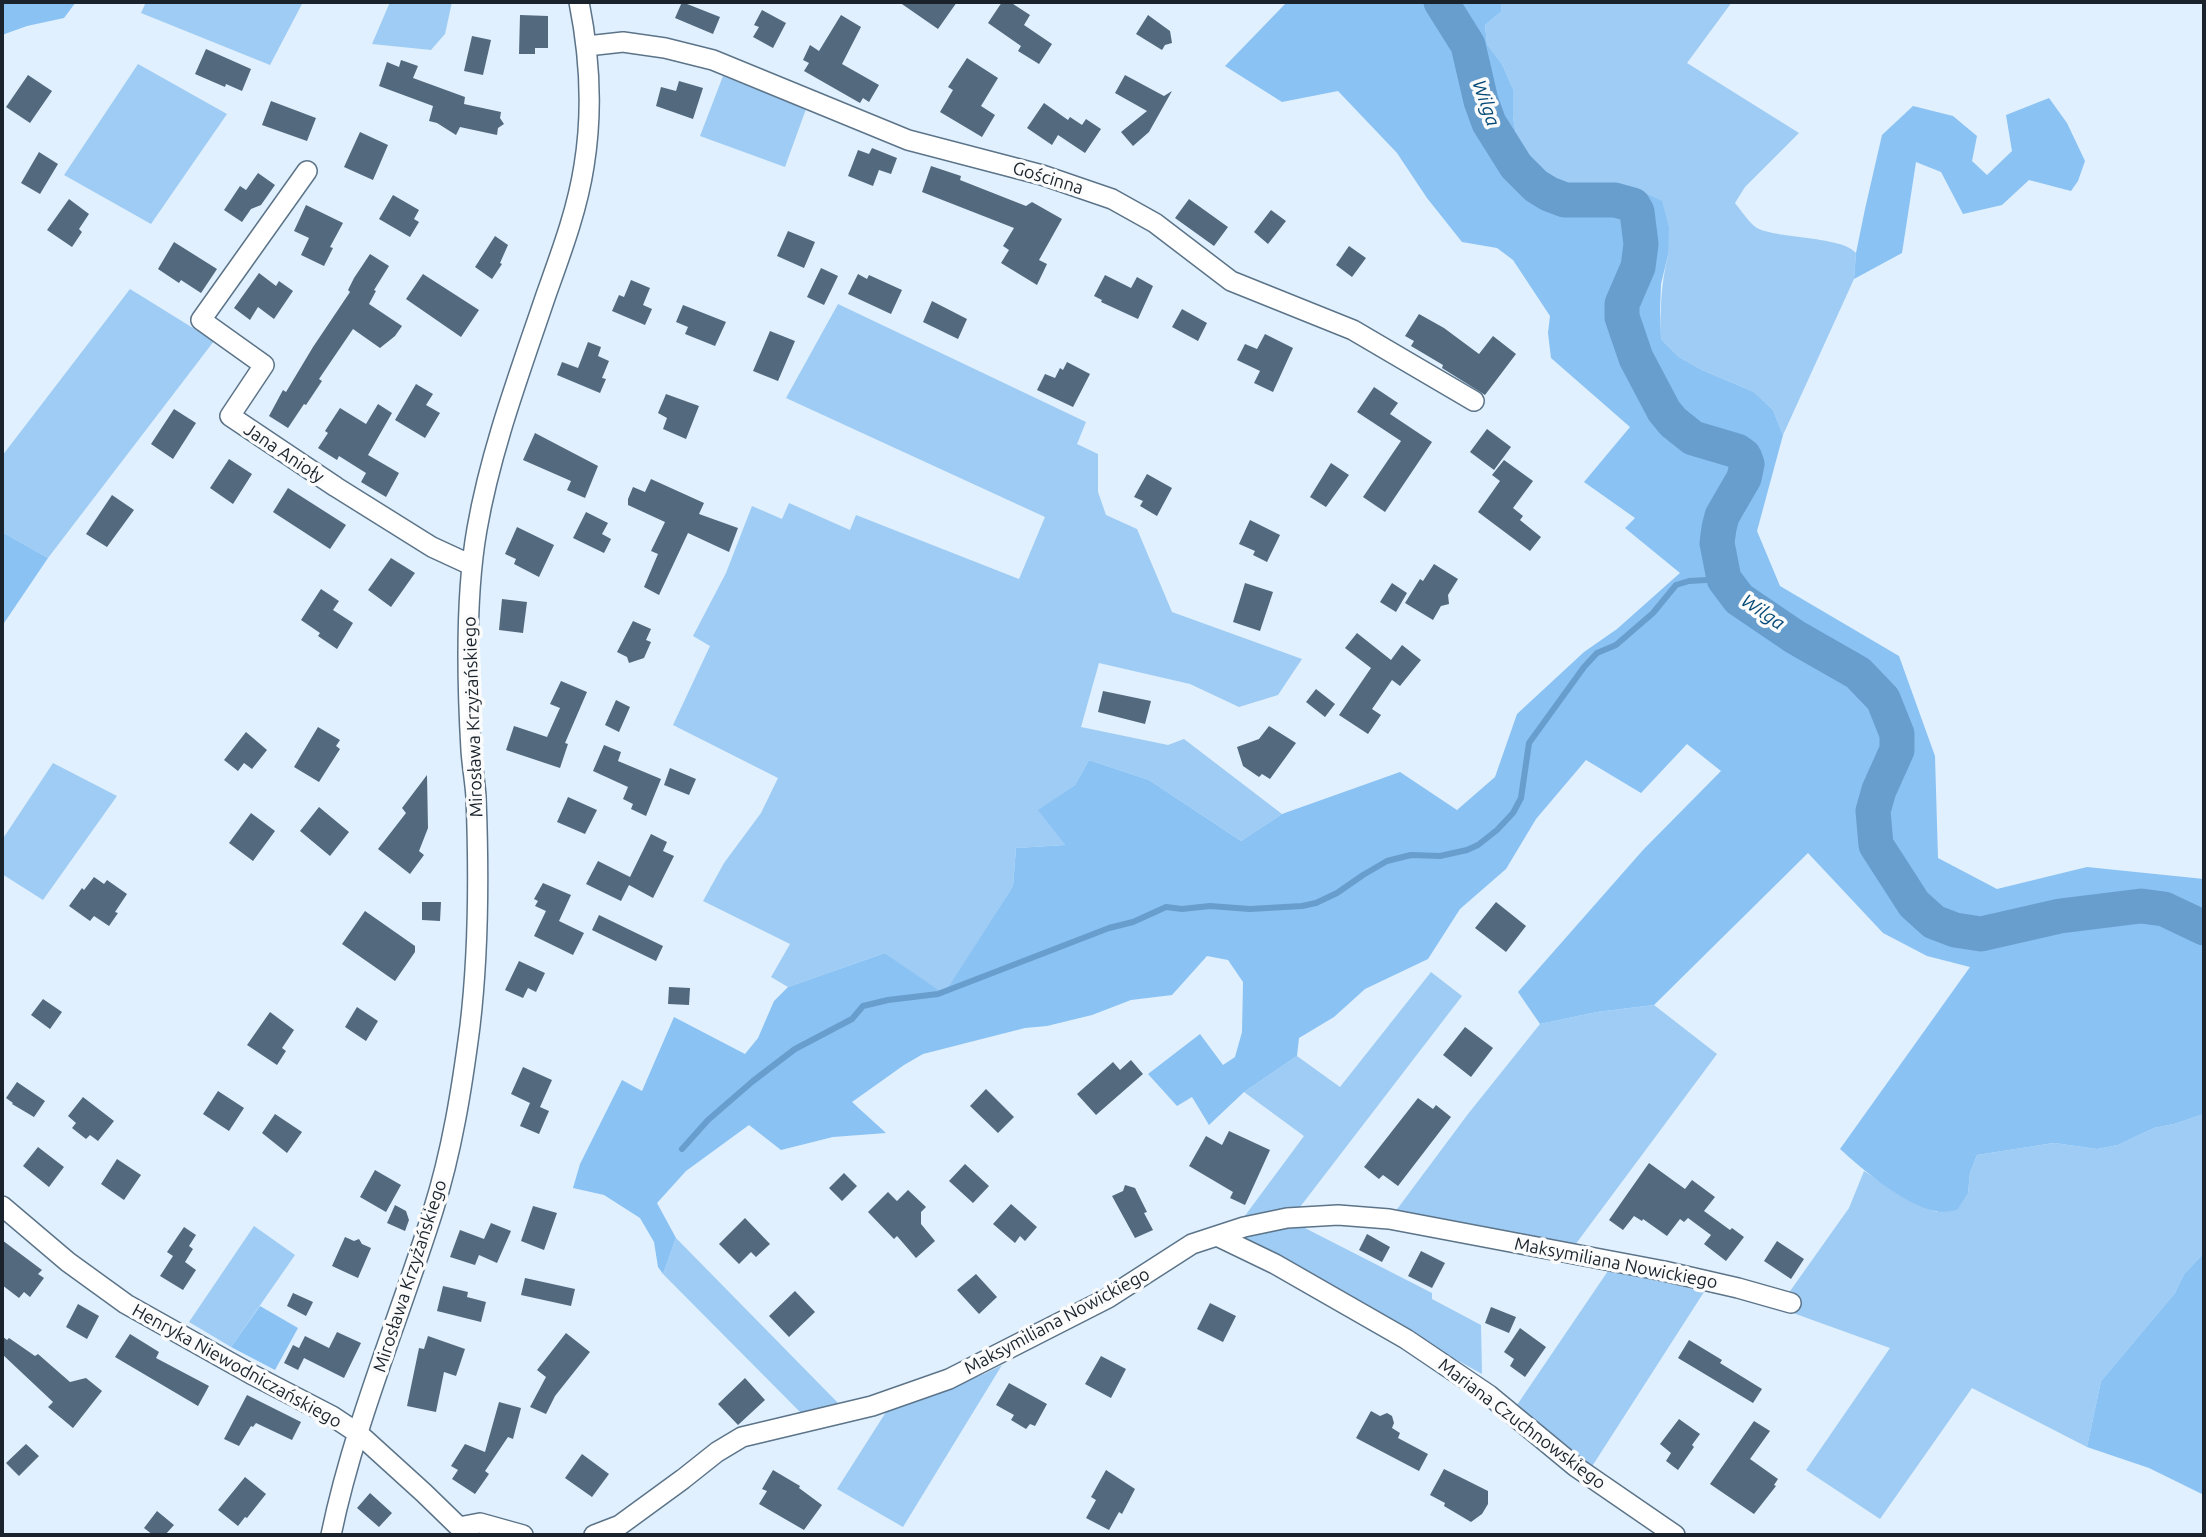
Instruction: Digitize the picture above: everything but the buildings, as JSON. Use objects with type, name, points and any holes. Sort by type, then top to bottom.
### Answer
[{"type":"street","name":"Mirosława Krzyżańskiego","points":[[331,1535],[380,1364],[433,1211],[460,1097],[475,972],[478,896],[476,794],[470,712],[471,565],[486,484],[498,442],[581,185],[590,111],[587,46],[579,2]]},
{"type":"street","name":"Gościnna","points":[[587,46],[624,42],[665,48],[713,60],[908,140],[1042,174],[1112,199],[1155,223],[1231,281],[1353,330],[1474,401]]},
{"type":"street","name":"Jana Anioły","points":[[307,171],[201,320],[264,365],[230,416],[432,547],[471,565]]},
{"type":"street","name":"Henryka Niewodniczańskiego","points":[[2,1206],[68,1262],[126,1304],[332,1416],[359,1434],[461,1531]]},
{"type":"street","name":"Maksymiliana Nowickiego","points":[[594,1535],[620,1525],[717,1452],[742,1437],[872,1406],[949,1379],[1108,1298],[1192,1244],[1244,1227],[1287,1218],[1338,1214],[1389,1219],[1664,1271],[1738,1287],[1791,1303]]},
{"type":"street","name":"Mariana Czuchnowskiego","points":[[1219,1237],[1275,1264],[1406,1339],[1489,1395],[1576,1467],[1675,1535]]},
{"type":"street","points":[[461,1531],[480,1523],[523,1535]]},
{"type":"shaded area","points":[[2,2],[76,2],[64,18],[2,35]]},
{"type":"shaded area","points":[[146,2],[303,2],[270,65],[141,13]]},
{"type":"shaded area","points":[[390,2],[452,2],[445,34],[431,50],[372,44]]},
{"type":"shaded area","points":[[1287,2],[1502,2],[1501,12],[1485,25],[1487,44],[1502,64],[1513,89],[1513,117],[1518,146],[1535,169],[1558,186],[1612,184],[1638,190],[1662,201],[1669,228],[1668,255],[1661,284],[1661,339],[1679,357],[1754,392],[1773,410],[1783,435],[1757,531],[1780,586],[1899,656],[1935,756],[1938,858],[1997,889],[2087,867],[2204,879],[2204,1114],[2154,1128],[2118,1145],[2097,1149],[2054,1143],[1977,1155],[1970,1173],[1968,1193],[1957,1210],[1935,1211],[1898,1194],[1840,1149],[1970,967],[1927,956],[1883,933],[1808,853],[1654,1005],[1597,1012],[1540,1024],[1518,992],[1643,850],[1721,771],[1687,744],[1641,793],[1586,760],[1536,819],[1506,869],[1460,909],[1428,959],[1365,989],[1334,1017],[1299,1038],[1297,1056],[1244,1092],[1209,1125],[1192,1097],[1177,1106],[1148,1074],[1200,1034],[1223,1065],[1235,1057],[1242,1032],[1243,982],[1228,960],[1207,956],[1172,995],[1131,1000],[1092,1015],[1047,1026],[1025,1028],[923,1054],[852,1102],[886,1133],[833,1137],[781,1150],[749,1125],[686,1171],[657,1203],[676,1238],[663,1274],[658,1267],[654,1242],[640,1218],[604,1195],[573,1188],[580,1164],[622,1080],[642,1091],[674,1017],[745,1054],[758,1038],[774,1001],[788,987],[885,953],[944,994],[1013,886],[1016,848],[1065,845],[1038,810],[1075,785],[1089,760],[1149,780],[1241,841],[1282,814],[1400,772],[1457,810],[1495,777],[1517,714],[1584,652],[1617,629],[1680,573],[1625,528],[1635,518],[1584,482],[1630,427],[1551,358],[1548,333],[1550,316],[1513,260],[1497,248],[1462,242],[1427,198],[1397,153],[1338,91],[1282,102],[1225,66]]},
{"type":"shaded area","points":[[1502,2],[1732,2],[1687,63],[1799,133],[1745,187],[1735,203],[1757,228],[1767,232],[1838,243],[1856,253],[1854,279],[1783,435],[1773,410],[1754,392],[1679,357],[1661,339],[1662,297],[1668,255],[1585,186],[1558,186],[1535,169],[1518,146],[1513,117],[1513,89],[1502,64],[1487,44],[1485,25],[1501,12]]},
{"type":"shaded area","points":[[138,64],[227,114],[151,224],[64,175]]},
{"type":"shaded area","points":[[723,76],[806,109],[785,167],[700,136]]},
{"type":"shaded area","points":[[2049,98],[2067,123],[2085,161],[2078,181],[2071,191],[2029,180],[2002,205],[1963,214],[1941,172],[1916,162],[1902,253],[1854,279],[1856,253],[1882,135],[1913,106],[1953,116],[1977,136],[1972,161],[1987,175],[2012,151],[2006,115]]},
{"type":"shaded area","points":[[130,289],[214,341],[48,558],[2,532],[2,456]]},
{"type":"shaded area","points":[[838,304],[1086,422],[1077,444],[1098,454],[1098,492],[1106,515],[1137,529],[1172,612],[1302,659],[1278,695],[1239,707],[1190,684],[1099,663],[1081,727],[1168,745],[1184,739],[1282,814],[1241,841],[1149,780],[1089,760],[1075,785],[1039,810],[1065,845],[1016,848],[1013,886],[944,995],[885,953],[788,987],[771,977],[790,944],[703,901],[724,863],[761,813],[778,778],[673,725],[710,646],[693,636],[726,573],[752,506],[782,519],[789,503],[850,530],[856,515],[1019,579],[1045,517],[786,398]]},
{"type":"shaded area","points":[[2,532],[48,558],[2,626]]},
{"type":"shaded area","points":[[53,763],[117,796],[43,900],[2,874],[2,840]]},
{"type":"shaded area","points":[[1431,972],[1462,996],[1300,1207],[1244,1217],[1304,1136],[1244,1092],[1297,1056],[1340,1087]]},
{"type":"shaded area","points":[[1654,1005],[1717,1054],[1572,1249],[1395,1212],[1540,1024],[1597,1012]]},
{"type":"shaded area","points":[[2204,1114],[2204,1253],[2184,1274],[2175,1293],[2101,1381],[2087,1447],[1972,1388],[1880,1519],[1806,1470],[1890,1348],[1793,1313],[1796,1297],[1788,1294],[1849,1208],[1864,1171],[1916,1204],[1937,1212],[1968,1193],[1970,1173],[1977,1155],[2054,1143],[2097,1149],[2118,1145],[2154,1128]]},
{"type":"shaded area","points":[[254,1226],[295,1255],[231,1347],[189,1322]]},
{"type":"shaded area","points":[[1301,1226],[1432,1293],[1432,1299],[1481,1325],[1482,1374],[1242,1240],[1240,1234]]},
{"type":"shaded area","points":[[676,1238],[840,1405],[801,1413],[663,1274]]},
{"type":"shaded area","points":[[2204,1253],[2204,1495],[2149,1468],[2087,1447],[2101,1381],[2175,1293],[2184,1274]]},
{"type":"shaded area","points":[[1610,1268],[1704,1292],[1591,1468],[1517,1405]]},
{"type":"shaded area","points":[[260,1306],[298,1328],[275,1370],[231,1347]]},
{"type":"shaded area","points":[[1002,1365],[903,1527],[837,1489],[886,1412]]},
{"type":"waterway","name":"Wilga","points":[[1441,2],[1468,45],[1489,123],[1516,166],[1536,186],[1549,194],[1565,200],[1615,200],[1633,205],[1637,212],[1641,244],[1638,267],[1622,304],[1622,317],[1636,358],[1664,411],[1673,422],[1693,438],[1737,451],[1744,456],[1747,464],[1744,478],[1722,516],[1719,528],[1717,543],[1724,579],[1739,599],[1795,637],[1858,673],[1883,699],[1897,734],[1897,750],[1879,790],[1873,811],[1876,845],[1914,904],[1934,922],[1955,930],[1981,934],[2060,916],[2141,906],[2164,909],[2204,928]]},
{"type":"waterway","points":[[682,1149],[708,1120],[753,1081],[795,1049],[852,1019],[863,1006],[938,994],[1109,928],[1133,922],[1166,907],[1250,909],[1302,906],[1337,893],[1387,861],[1411,855],[1440,856],[1478,845],[1513,813],[1521,798],[1529,743],[1584,667],[1597,653],[1616,645],[1653,613],[1676,585],[1689,581],[1724,579]]}]
